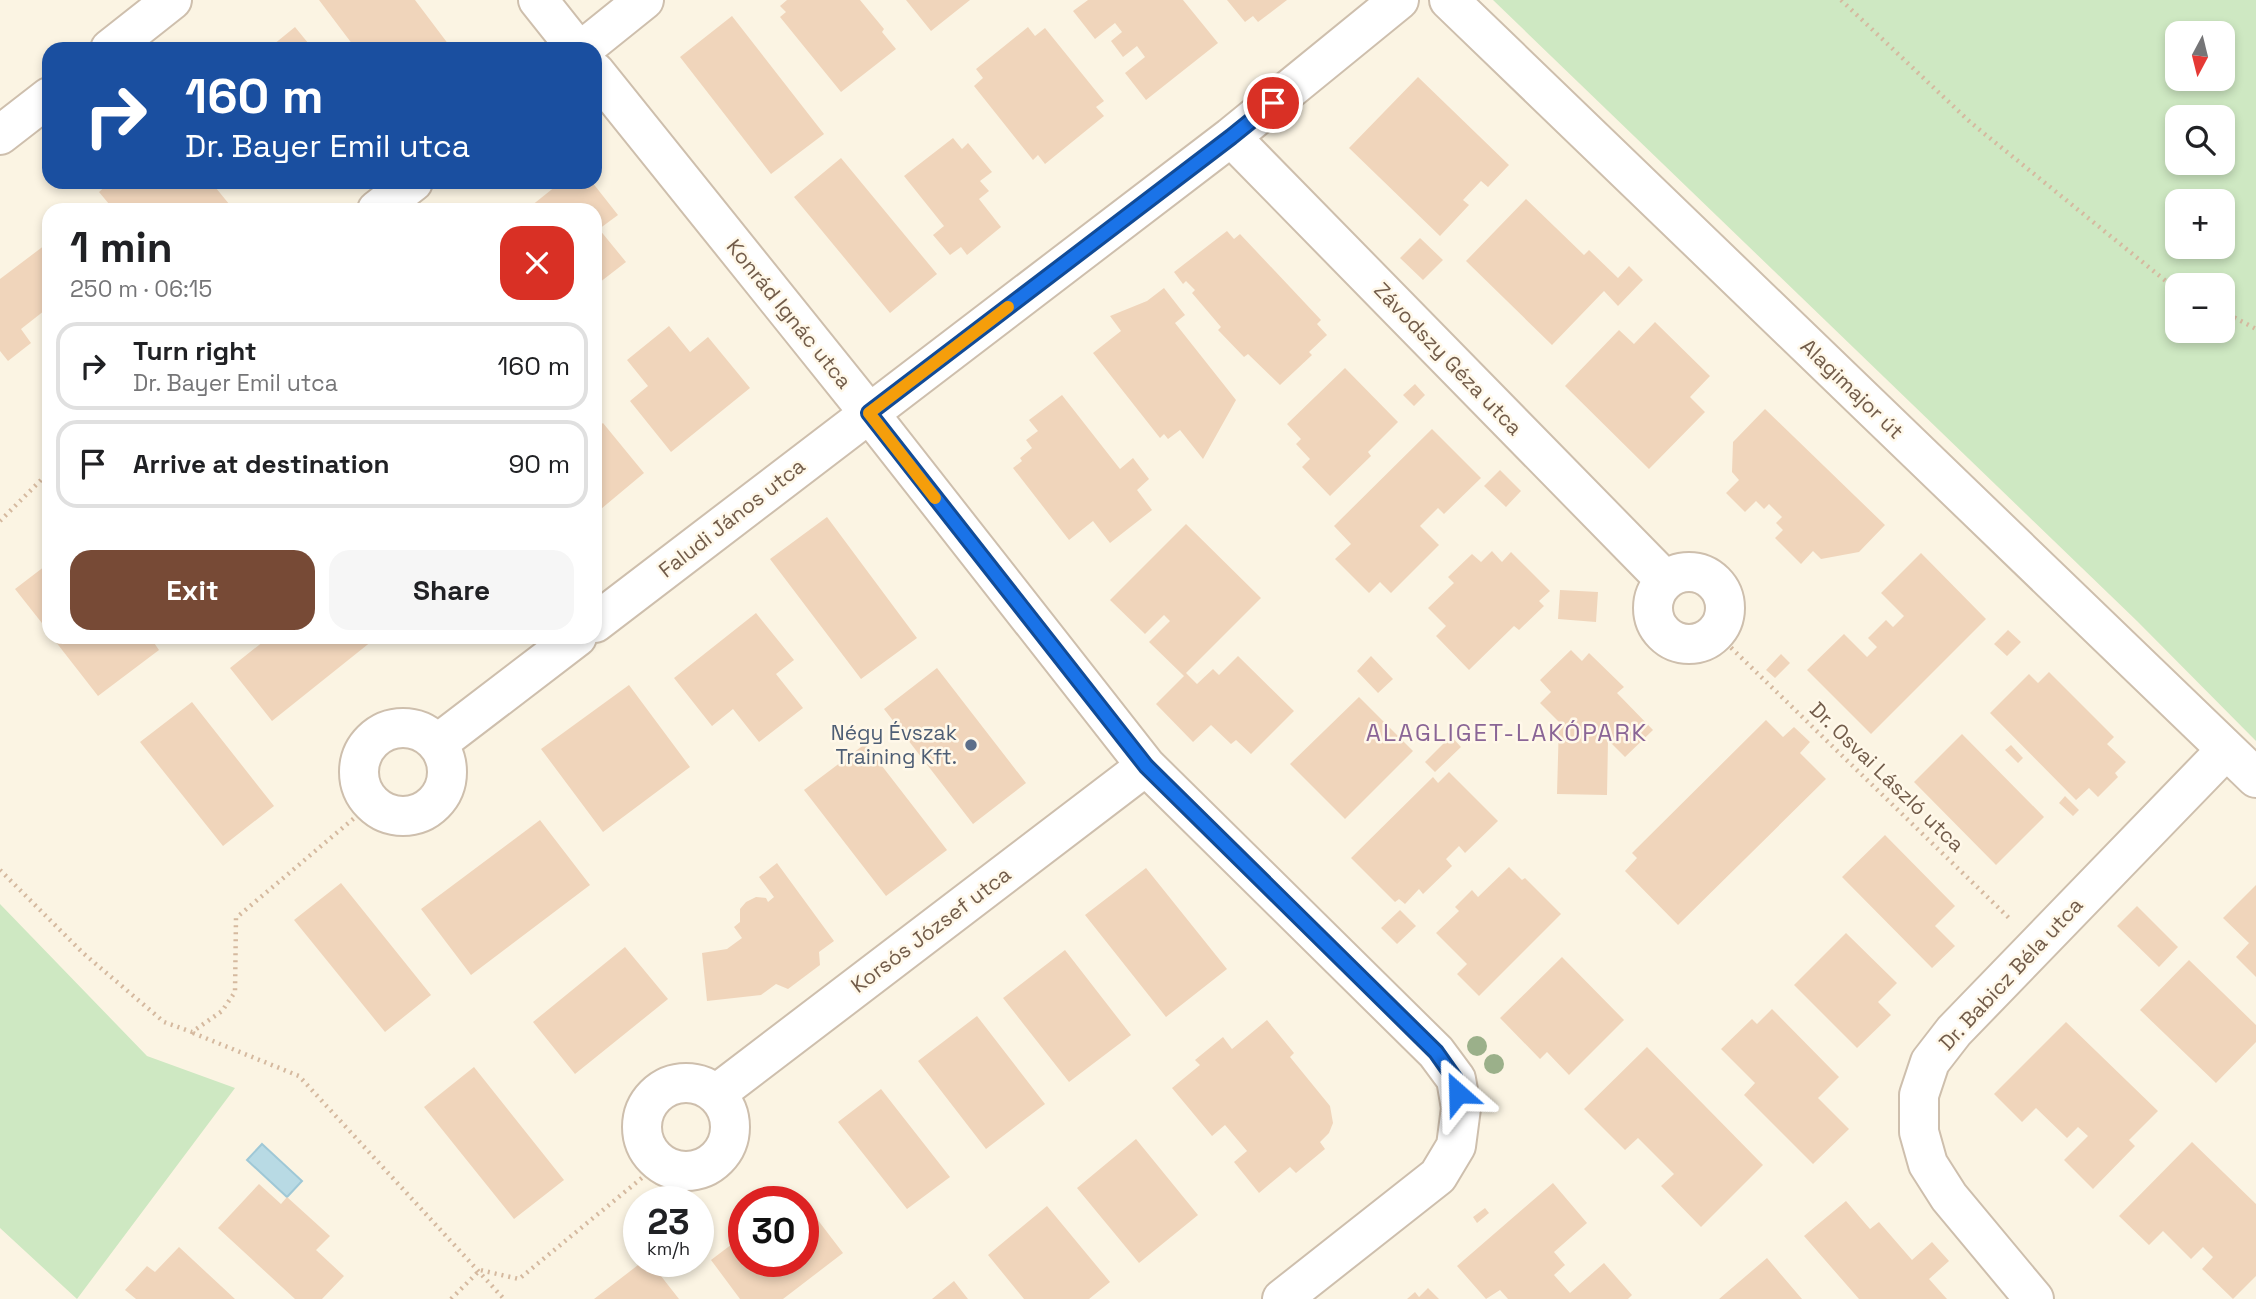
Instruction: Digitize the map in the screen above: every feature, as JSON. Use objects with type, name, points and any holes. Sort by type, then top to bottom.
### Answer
[{"type":"street","points":[[119,42],[172,0]]},
{"type":"street","points":[[538,0],[571,42]]},
{"type":"street","points":[[592,42],[643,0]]},
{"type":"street","name":"Faludi János utca","points":[[602,618],[1231,137],[1399,0]]},
{"type":"street","name":"Alagimajor út","points":[[1449,0],[2256,778]]},
{"type":"street","name":"Konrád Ignác utca","points":[[602,81],[869,413],[1146,766],[1436,1052],[1455,1079],[1461,1108],[1455,1146],[1438,1176],[1282,1299]]},
{"type":"street","points":[[0,135],[42,102]]},
{"type":"street","name":"Závodszy Géza utca","points":[[1231,137],[1665,580]]},
{"type":"street","points":[[386,203],[404,189]]},
{"type":"street","points":[[1680,572],[1700,573],[1714,581],[1726,606],[1725,617],[1716,633],[1699,643],[1685,644],[1670,639],[1661,632],[1653,613],[1654,596],[1665,580],[1680,572]]},
{"type":"street","points":[[437,744],[568,644]]},
{"type":"street","points":[[399,728],[413,729],[427,735],[437,744],[445,757],[447,771],[445,786],[438,800],[413,815],[398,816],[384,812],[372,803],[363,792],[359,778],[365,751],[374,739],[399,728]]},
{"type":"street","name":"Dr. Babicz Béla utca","points":[[2034,1299],[1949,1197],[1928,1164],[1919,1132],[1919,1095],[1930,1062],[1954,1031],[2227,750]]},
{"type":"street","name":"Korsós József utca","points":[[716,1094],[1146,766]]},
{"type":"street","points":[[690,1083],[716,1094],[725,1106],[730,1120],[730,1135],[725,1149],[716,1161],[703,1168],[688,1171],[673,1170],[660,1163],[643,1140],[644,1112],[651,1100],[668,1087],[690,1083]]},
{"type":"path","points":[[1841,0],[1970,122],[2165,280]]},
{"type":"path","points":[[2235,318],[2256,329]]},
{"type":"path","points":[[0,521],[42,478]]},
{"type":"path","name":"Dr. Osvai László utca","points":[[1716,633],[2037,944]]},
{"type":"path","points":[[192,1032],[222,1012],[235,992],[236,918],[372,803]]},
{"type":"path","points":[[0,870],[83,953],[164,1022],[299,1076],[504,1299]]},
{"type":"path","points":[[0,877],[10,880]]},
{"type":"path","points":[[480,1270],[519,1279],[660,1163]]},
{"type":"path","points":[[452,1299],[480,1270]]},
{"type":"green space","points":[[1493,0],[2256,0],[2256,741],[2137,621]]},
{"type":"green space","points":[[0,904],[147,1056],[235,1088],[77,1299],[0,1228]]},
{"type":"water","points":[[262,1144],[302,1181],[287,1197],[247,1160]]},
{"type":"building","points":[[319,0],[415,0],[447,42],[351,42]]},
{"type":"building","points":[[787,0],[860,0],[884,29],[882,32],[896,49],[841,92],[780,17],[786,12],[780,6]]},
{"type":"building","points":[[906,0],[970,0],[931,31]]},
{"type":"building","points":[[1088,0],[1183,0],[1218,43],[1146,100],[1125,73],[1145,57],[1137,46],[1123,57],[1111,41],[1122,32],[1115,23],[1095,39],[1073,11]]},
{"type":"building","points":[[1227,0],[1287,0],[1258,22],[1253,16],[1245,22]]},
{"type":"building","points":[[732,16],[824,134],[771,174],[680,57]]},
{"type":"building","points":[[295,27],[307,42],[277,42]]},
{"type":"building","points":[[1028,27],[1035,36],[1045,28],[1104,101],[1096,107],[1104,116],[1045,164],[1038,155],[1033,160],[974,86],[983,78],[976,69]]},
{"type":"building","points":[[1418,77],[1509,165],[1488,187],[1481,181],[1463,200],[1469,205],[1440,236],[1349,148]]},
{"type":"building","points":[[953,138],[962,149],[968,143],[992,172],[980,181],[989,191],[979,199],[1001,227],[967,255],[961,247],[950,255],[933,235],[944,226],[904,176]]},
{"type":"building","points":[[841,158],[937,274],[890,313],[794,197]]},
{"type":"building","points":[[102,189],[217,189],[228,203],[108,203],[99,192]]},
{"type":"building","points":[[552,189],[598,189],[618,215],[602,227],[602,203],[535,203]]},
{"type":"building","points":[[1526,199],[1584,255],[1589,250],[1618,278],[1629,266],[1643,280],[1618,306],[1604,291],[1552,345],[1466,261]]},
{"type":"building","points":[[1227,231],[1234,239],[1240,234],[1321,320],[1317,324],[1327,335],[1309,352],[1312,355],[1280,385],[1248,354],[1244,357],[1218,330],[1221,327],[1192,293],[1195,290],[1186,281],[1183,284],[1174,272]]},
{"type":"building","points":[[602,233],[626,262],[602,281]]},
{"type":"building","points":[[1420,238],[1443,260],[1423,280],[1400,258]]},
{"type":"building","points":[[42,247],[42,312],[21,329],[31,343],[8,361],[0,351],[0,279]]},
{"type":"building","points":[[1164,288],[1185,315],[1175,323],[1236,400],[1203,459],[1180,430],[1168,439],[1164,434],[1160,438],[1093,353],[1121,331],[1110,316],[1147,301]]},
{"type":"building","points":[[1655,322],[1710,376],[1690,397],[1705,412],[1649,469],[1565,386],[1619,330],[1634,344]]},
{"type":"building","points":[[669,326],[690,352],[708,337],[750,388],[671,452],[630,401],[648,386],[627,360]]},
{"type":"building","points":[[1345,368],[1398,422],[1368,452],[1371,456],[1330,496],[1302,467],[1310,459],[1296,444],[1301,439],[1287,424]]},
{"type":"building","points":[[1415,384],[1425,395],[1414,406],[1403,395]]},
{"type":"building","points":[[1062,395],[1120,469],[1133,458],[1149,479],[1137,490],[1152,510],[1110,543],[1093,521],[1069,540],[1013,468],[1032,448],[1026,440],[1038,431],[1029,420]]},
{"type":"building","points":[[1765,409],[1885,525],[1859,552],[1821,559],[1813,551],[1801,564],[1775,538],[1783,530],[1776,523],[1782,517],[1769,504],[1764,509],[1756,501],[1745,512],[1726,493],[1739,480],[1732,472],[1733,442]]},
{"type":"building","points":[[602,424],[644,473],[602,508]]},
{"type":"building","points":[[1432,429],[1481,478],[1444,514],[1438,508],[1420,526],[1439,545],[1391,593],[1380,582],[1369,593],[1335,559],[1351,544],[1334,526]]},
{"type":"building","points":[[1500,470],[1521,491],[1506,507],[1484,486]]},
{"type":"building","points":[[827,517],[917,638],[861,679],[770,559]]},
{"type":"building","points":[[1186,524],[1261,598],[1186,673],[1197,684],[1213,669],[1219,675],[1238,656],[1294,711],[1251,754],[1236,740],[1231,744],[1211,725],[1193,742],[1156,704],[1184,676],[1149,642],[1170,621],[1164,615],[1145,634],[1110,600]]},
{"type":"building","points":[[1492,551],[1502,562],[1511,552],[1550,591],[1539,601],[1544,606],[1519,630],[1514,626],[1469,670],[1436,636],[1446,626],[1428,608],[1454,583],[1448,577],[1472,554],[1481,562]]},
{"type":"building","points":[[1921,553],[1986,619],[1871,734],[1807,670],[1844,634],[1867,657],[1877,647],[1868,638],[1886,620],[1893,627],[1904,616],[1881,593]]},
{"type":"building","points":[[42,568],[42,623],[15,589]]},
{"type":"building","points":[[1560,590],[1598,592],[1596,622],[1558,619]]},
{"type":"building","points":[[756,613],[794,660],[776,674],[803,708],[759,742],[733,709],[712,726],[674,678]]},
{"type":"building","points":[[2008,630],[2021,642],[2007,656],[1994,644]]},
{"type":"building","points":[[57,644],[155,644],[159,650],[98,696]]},
{"type":"building","points":[[260,644],[368,644],[272,721],[230,668]]},
{"type":"building","points":[[1571,650],[1582,661],[1589,653],[1624,687],[1617,693],[1653,730],[1625,757],[1608,740],[1607,795],[1557,794],[1559,722],[1540,703],[1551,692],[1540,680]]},
{"type":"building","points":[[1781,654],[1790,663],[1775,678],[1766,670]]},
{"type":"building","points":[[1371,656],[1393,679],[1378,693],[1357,671]]},
{"type":"building","points":[[937,668],[1026,783],[973,824],[884,709]]},
{"type":"building","points":[[2049,672],[2114,737],[2107,744],[2126,762],[2115,773],[2118,777],[2098,797],[2089,788],[2076,800],[1990,713],[2029,674],[2038,683]]},
{"type":"building","points":[[629,685],[690,767],[603,832],[541,749]]},
{"type":"building","points":[[1359,697],[1413,751],[1345,819],[1290,764]]},
{"type":"building","points":[[192,702],[274,806],[223,846],[140,742]]},
{"type":"building","points":[[1766,720],[1783,737],[1794,727],[1810,742],[1800,753],[1826,779],[1678,925],[1625,871],[1637,858],[1632,853]]},
{"type":"building","points":[[1962,734],[2044,817],[1996,865],[1914,782]]},
{"type":"building","points":[[1451,736],[1461,747],[1435,772],[1425,762]]},
{"type":"building","points":[[865,744],[947,850],[886,896],[804,790]]},
{"type":"building","points":[[2011,745],[2023,758],[2018,763],[2005,750]]},
{"type":"building","points":[[1449,772],[1498,821],[1465,853],[1459,846],[1446,859],[1452,866],[1423,894],[1419,889],[1405,904],[1399,899],[1395,902],[1351,858],[1433,777],[1438,783]]},
{"type":"building","points":[[2065,796],[2079,810],[2073,816],[2059,803]]},
{"type":"building","points":[[540,820],[590,885],[471,975],[421,909]]},
{"type":"building","points":[[1885,835],[1955,906],[1935,926],[1955,946],[1932,968],[1842,877]]},
{"type":"building","points":[[777,863],[834,941],[819,952],[820,965],[788,989],[776,984],[761,995],[707,1001],[702,953],[727,949],[742,938],[734,927],[740,922],[740,909],[756,897],[766,898],[768,902],[774,897],[759,877]]},
{"type":"building","points":[[1509,867],[1522,880],[1525,878],[1561,914],[1479,996],[1457,974],[1467,964],[1436,933],[1459,911],[1455,907],[1472,890],[1478,897]]},
{"type":"building","points":[[1146,868],[1227,969],[1166,1017],[1085,915]]},
{"type":"building","points":[[341,883],[431,995],[385,1032],[294,920]]},
{"type":"building","points":[[2256,885],[2256,977],[2236,957],[2249,943],[2223,918]]},
{"type":"building","points":[[2137,906],[2178,947],[2159,967],[2117,926]]},
{"type":"building","points":[[1400,910],[1416,926],[1397,944],[1381,928]]},
{"type":"building","points":[[1846,933],[1897,983],[1878,1002],[1891,1015],[1857,1048],[1794,985]]},
{"type":"building","points":[[625,947],[668,999],[575,1074],[533,1022]]},
{"type":"building","points":[[1065,950],[1131,1035],[1069,1082],[1003,998]]},
{"type":"building","points":[[1562,957],[1624,1020],[1569,1075],[1547,1052],[1540,1059],[1500,1018]]},
{"type":"building","points":[[2189,960],[2256,1025],[2256,1042],[2216,1083],[2140,1010]]},
{"type":"building","points":[[1772,1009],[1839,1077],[1818,1098],[1849,1129],[1813,1164],[1744,1095],[1755,1083],[1721,1049],[1752,1019],[1757,1024]]},
{"type":"building","points":[[977,1016],[1045,1104],[986,1149],[918,1061]]},
{"type":"building","points":[[1267,1020],[1294,1053],[1290,1057],[1330,1106],[1333,1123],[1329,1133],[1320,1142],[1325,1149],[1296,1173],[1290,1167],[1259,1193],[1234,1162],[1247,1151],[1225,1125],[1212,1136],[1172,1088],[1200,1065],[1195,1060],[1223,1037],[1232,1049]]},
{"type":"building","points":[[2066,1022],[2158,1111],[2129,1140],[2135,1146],[2093,1189],[2064,1160],[2088,1136],[2078,1127],[2067,1138],[2036,1108],[2022,1122],[1994,1094]]},
{"type":"building","points":[[1647,1047],[1763,1165],[1701,1227],[1661,1186],[1674,1174],[1638,1138],[1625,1150],[1584,1109]]},
{"type":"building","points":[[474,1067],[564,1180],[514,1219],[424,1107]]},
{"type":"building","points":[[881,1089],[950,1177],[907,1209],[838,1122]]},
{"type":"building","points":[[1136,1139],[1198,1215],[1139,1263],[1077,1188]]},
{"type":"building","points":[[2192,1142],[2256,1204],[2256,1276],[2233,1299],[2202,1269],[2213,1257],[2203,1247],[2191,1259],[2163,1231],[2149,1245],[2119,1216]]},
{"type":"building","points":[[1553,1183],[1587,1223],[1554,1252],[1565,1265],[1554,1275],[1570,1293],[1604,1263],[1632,1295],[1628,1299],[1508,1299],[1500,1290],[1486,1299],[1457,1266]]},
{"type":"building","points":[[259,1184],[281,1204],[287,1197],[330,1236],[316,1250],[344,1276],[322,1299],[295,1299],[218,1228]]},
{"type":"building","points":[[1846,1201],[1870,1229],[1879,1222],[1912,1260],[1932,1242],[1949,1261],[1929,1279],[1947,1299],[1859,1299],[1804,1236]]},
{"type":"building","points":[[1047,1206],[1110,1282],[1089,1299],[1024,1299],[988,1255]]},
{"type":"building","points":[[1485,1208],[1489,1213],[1477,1223],[1473,1217]]},
{"type":"building","points":[[819,1222],[843,1253],[819,1271]]},
{"type":"building","points":[[179,1247],[235,1299],[136,1299],[125,1290],[147,1266],[155,1272]]},
{"type":"building","points":[[728,1247],[728,1277],[812,1277],[783,1299],[740,1299],[714,1264],[714,1258]]},
{"type":"building","points":[[1767,1258],[1802,1299],[1719,1299]]},
{"type":"building","points":[[623,1277],[662,1277],[679,1299],[594,1299]]},
{"type":"building","points":[[954,1281],[968,1299],[932,1299]]},
{"type":"building","points":[[1428,1288],[1439,1299],[1407,1299],[1415,1292],[1419,1297]]},
{"type":"slow traffic","points":[[935,498],[869,413],[1008,307]]},
{"type":"place","name":"Négy Évszak Training Kft.","points":[[971,745]]},
{"type":"district","name":"ALAGLIGET-LAKÓPARK","points":[[1507,733]]},
{"type":"route","points":[[1273,103],[869,413],[1146,766],[1436,1052],[1455,1079],[1458,1093]]}]
